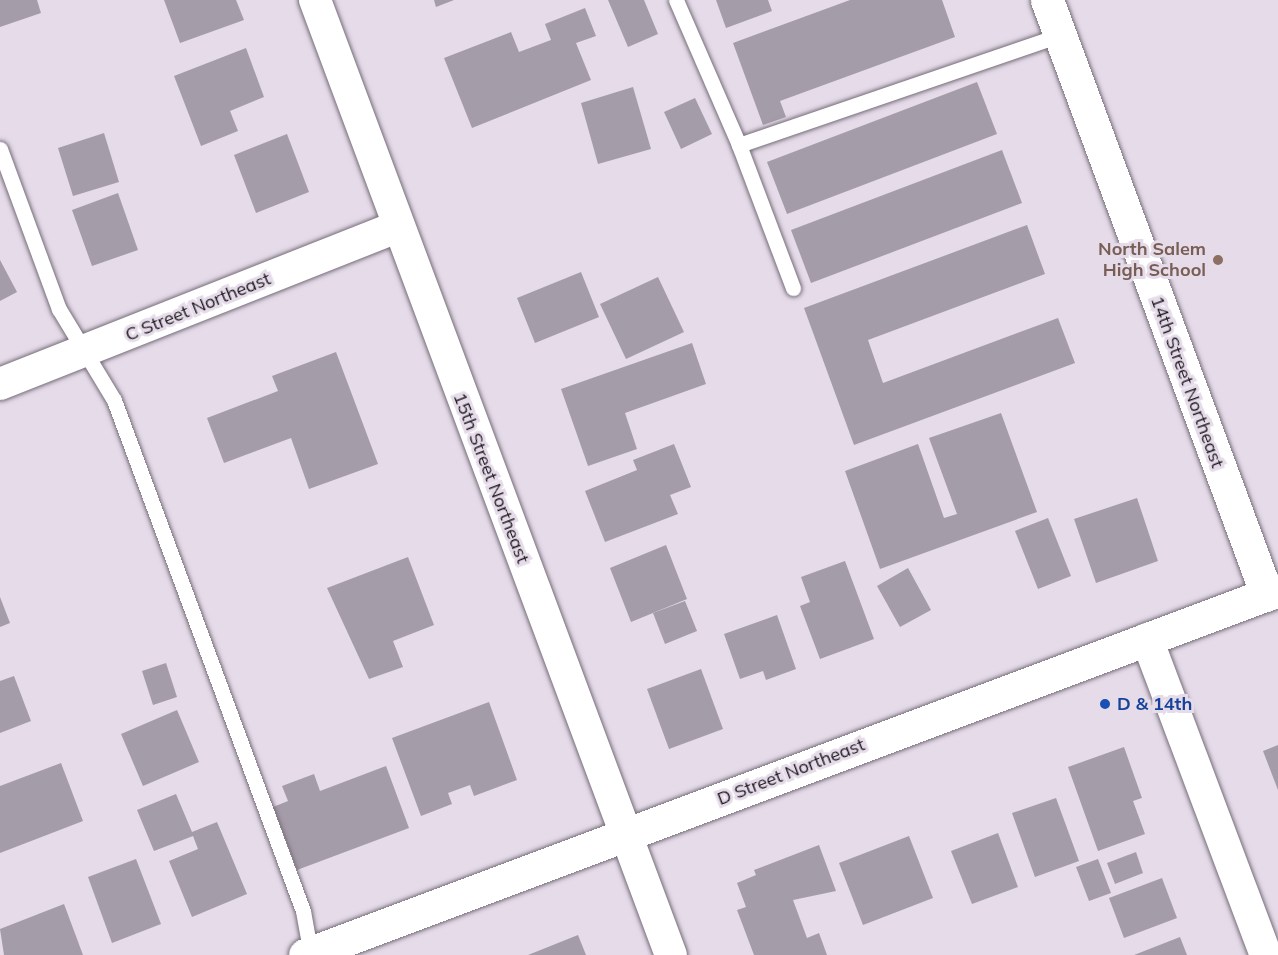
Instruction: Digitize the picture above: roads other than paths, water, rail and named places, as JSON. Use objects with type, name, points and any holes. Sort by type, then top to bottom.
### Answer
[{"type":"street","name":"15th Street Northeast","points":[[315,0],[396,227],[671,955]]},
{"type":"street","name":"14th Street Northeast","points":[[1047,0],[1272,592]]},
{"type":"street","name":"C Street Northeast","points":[[0,384],[86,352],[396,227]]},
{"type":"street","name":"D Street Northeast","points":[[309,954],[1272,592]]},
{"type":"street","points":[[1147,639],[1266,955]]},
{"type":"lane","points":[[676,0],[740,145],[793,288]]},
{"type":"lane","points":[[740,145],[1060,35]]},
{"type":"lane","points":[[0,149],[59,309],[114,400],[303,911],[309,954]]},
{"type":"place","name":"North Salem High School","points":[[1218,260]]},
{"type":"place","name":"D & 14th","points":[[1105,704]]}]
